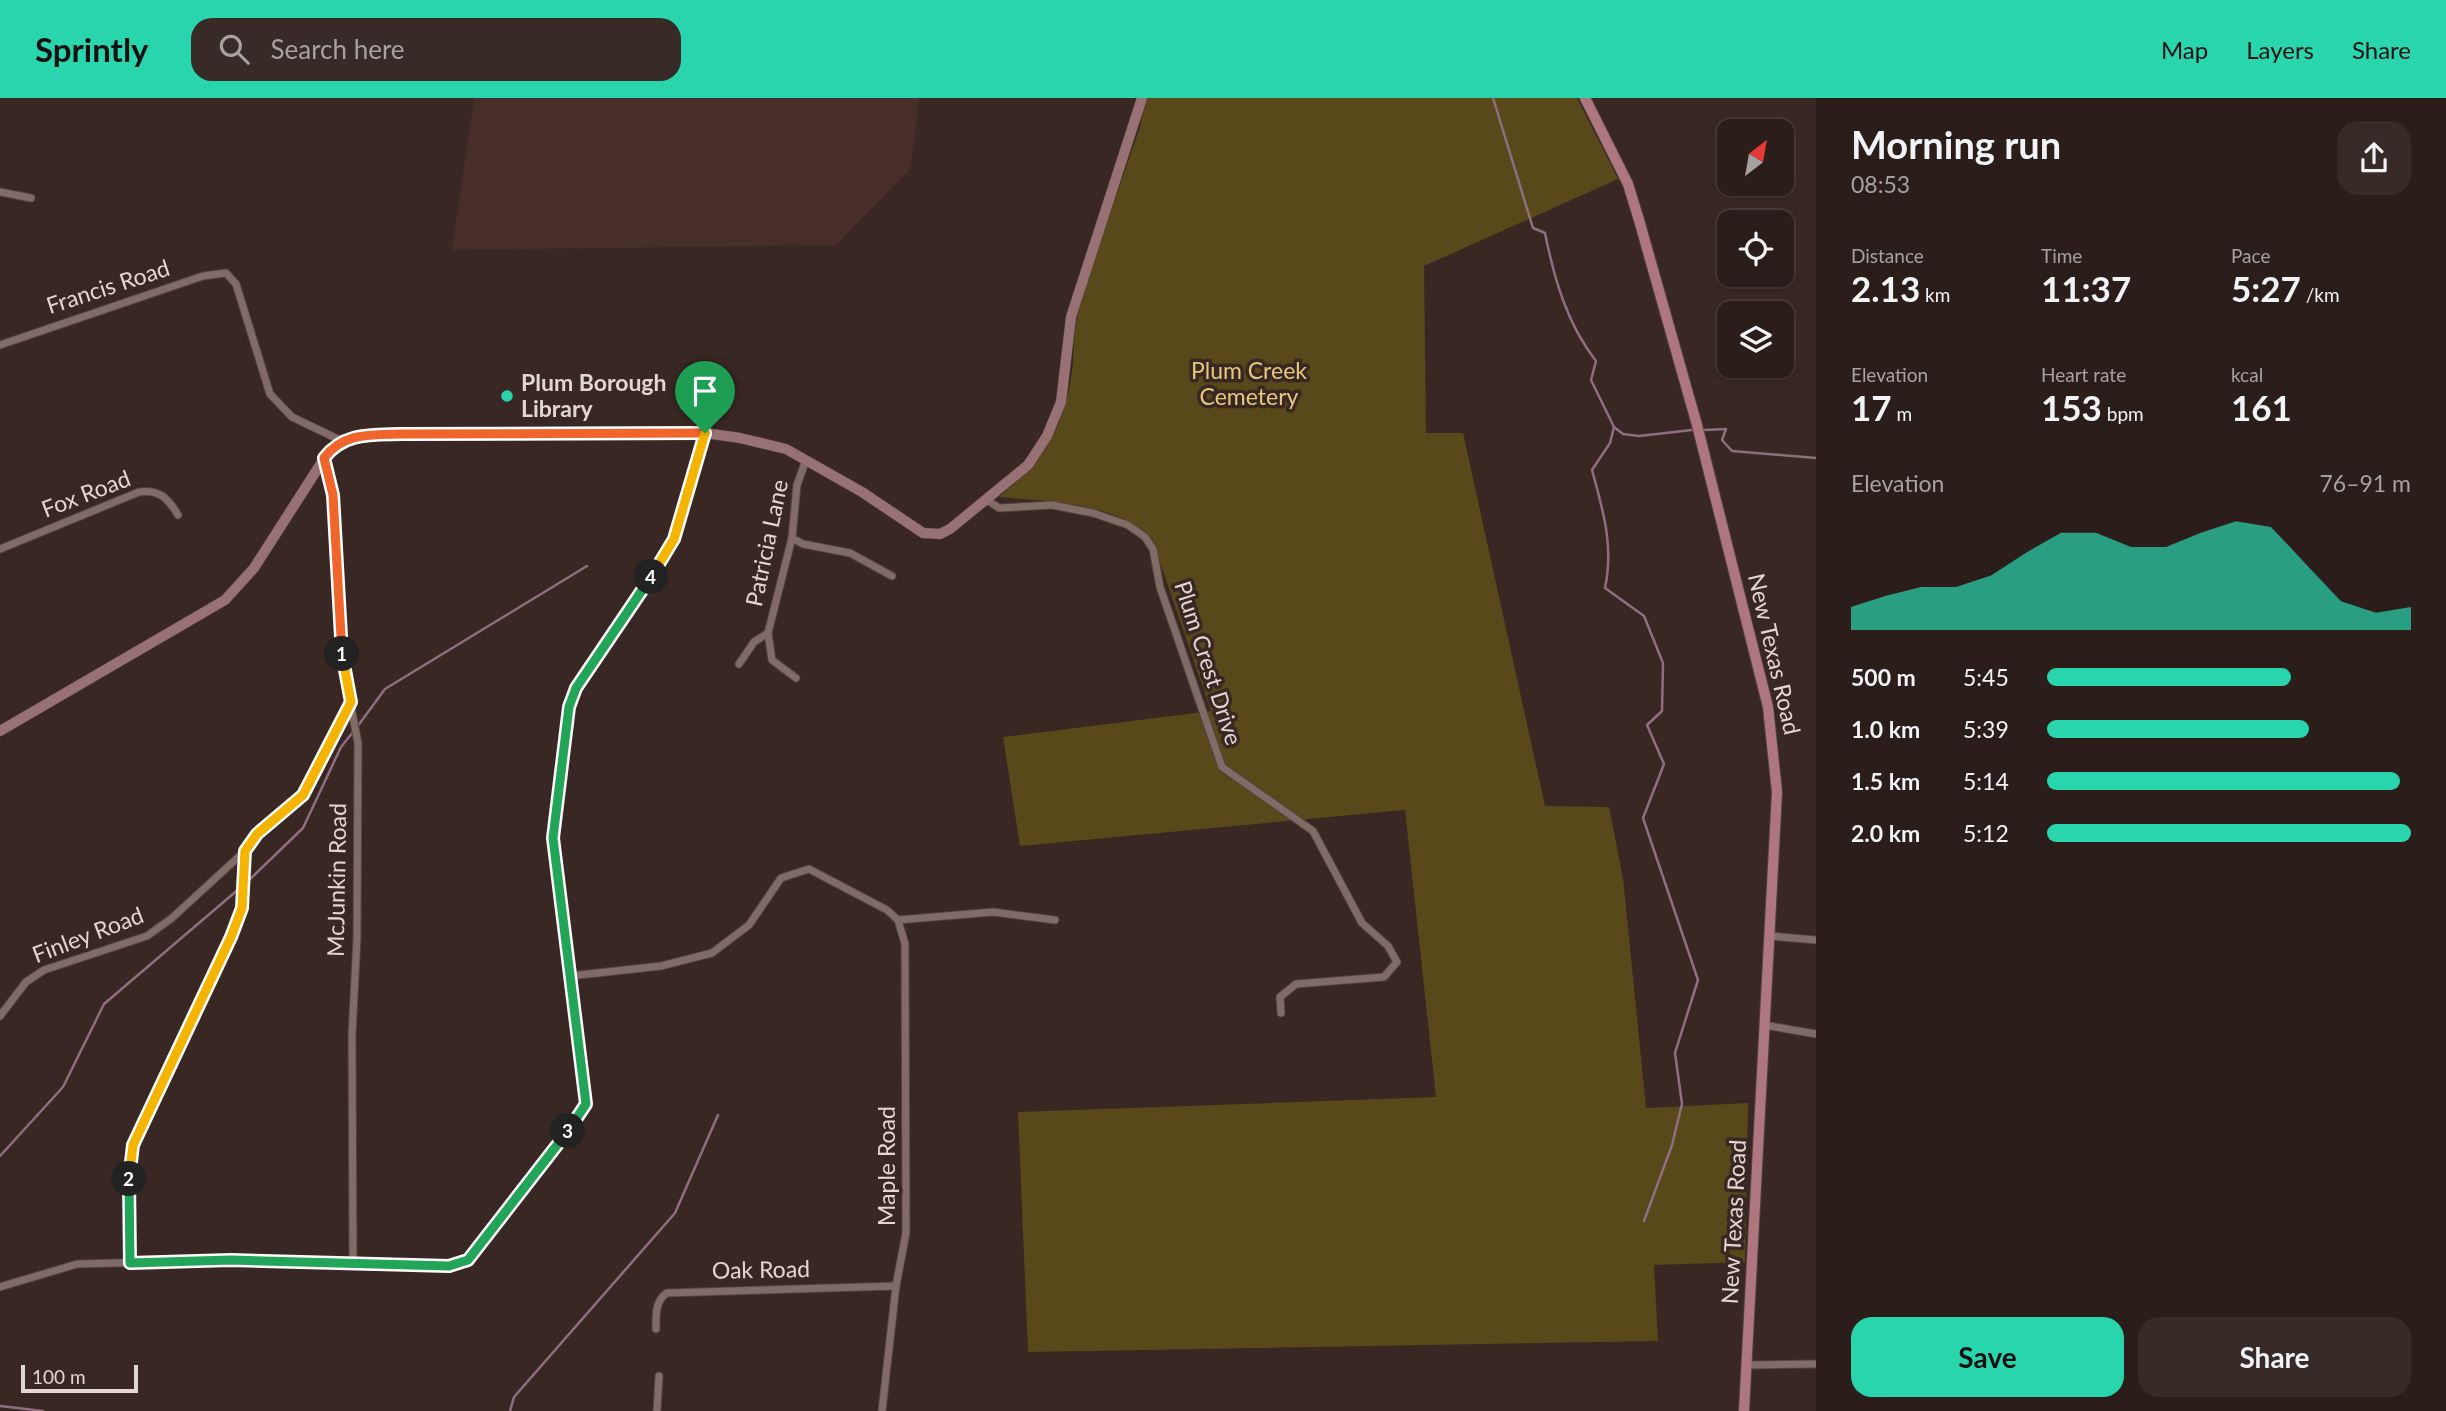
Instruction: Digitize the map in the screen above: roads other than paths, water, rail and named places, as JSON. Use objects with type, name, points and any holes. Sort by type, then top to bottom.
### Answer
[{"type":"main road","name":"New Texas Road","points":[[1585,98],[1629,184],[1697,425],[1768,707],[1777,792],[1744,1411]]},
{"type":"street","points":[[0,731],[225,600],[254,568],[324,458],[342,441],[360,435],[705,433],[764,442],[806,460],[862,492],[923,533],[940,534],[950,529],[1028,465],[1047,436],[1061,402],[1071,317],[1142,98]]},
{"type":"street","points":[[0,192],[31,198]]},
{"type":"street","name":"Francis Road","points":[[0,345],[203,276],[223,272],[229,274],[236,284],[270,394],[292,417],[342,441]]},
{"type":"street","points":[[0,1287],[64,1266],[231,1260],[449,1266],[468,1260],[510,1202],[582,1114],[586,1104],[553,838],[572,694],[670,547],[683,515],[705,433]]},
{"type":"street","name":"McJunkin Road","points":[[324,458],[333,495],[339,628],[358,743],[357,938],[352,1035],[354,1263]]},
{"type":"street","name":"Patricia Lane","points":[[738,664],[754,642],[768,633],[792,538],[797,485],[806,460]]},
{"type":"street","name":"Fox Road","points":[[0,548],[139,492],[155,491],[162,494],[178,515]]},
{"type":"street","name":"Plum Crest Drive","points":[[987,500],[999,508],[1052,505],[1093,513],[1128,525],[1145,537],[1153,549],[1163,598],[1222,767],[1313,831],[1362,923],[1388,946],[1397,962],[1384,977],[1296,984],[1280,997],[1280,1013]]},
{"type":"street","points":[[792,538],[803,544],[850,553],[892,576]]},
{"type":"street","points":[[768,633],[772,660],[796,678]]},
{"type":"street","name":"Finley Road","points":[[0,1016],[26,982],[44,970],[147,936],[161,928],[245,851],[257,834],[303,795],[351,702]]},
{"type":"street","points":[[130,1263],[128,1191],[133,1145],[231,937],[242,908],[245,851]]},
{"type":"street","points":[[570,976],[662,966],[712,953],[749,925],[781,878],[809,869],[887,910],[898,920],[993,912],[1055,920]]},
{"type":"street","name":"Maple Road","points":[[881,1411],[896,1286],[906,1233],[905,944],[898,920]]},
{"type":"street","points":[[1770,936],[1816,940]]},
{"type":"street","points":[[1764,1025],[1816,1034]]},
{"type":"street","name":"Oak Road","points":[[656,1329],[657,1308],[661,1297],[667,1293],[896,1286]]},
{"type":"street","points":[[1748,1365],[1816,1364]]},
{"type":"street","points":[[657,1411],[659,1376]]},
{"type":"waterway","points":[[1493,98],[1533,228],[1545,233],[1569,316],[1596,361],[1591,380],[1614,427],[1623,434],[1639,436],[1692,430]]},
{"type":"waterway","points":[[1614,427],[1610,443],[1592,470],[1608,543],[1605,588],[1644,616],[1663,663],[1662,711],[1647,725],[1664,764],[1643,818],[1698,980],[1675,1053],[1682,1104],[1672,1145],[1644,1221]]},
{"type":"waterway","points":[[1704,430],[1726,429],[1722,440],[1732,451],[1816,458]]},
{"type":"waterway","points":[[357,727],[385,689],[587,566]]},
{"type":"waterway","points":[[245,884],[303,828],[341,747],[353,732]]},
{"type":"waterway","points":[[0,1156],[63,1087],[104,1004],[240,888]]},
{"type":"waterway","points":[[510,1411],[514,1397],[675,1213],[718,1115]]},
{"type":"waterway","points":[[0,1406],[43,1411]]},
{"type":"place","name":"Plum Borough Library","points":[[507,396]]},
{"type":"park label","name":"Plum Creek Cemetery","points":[[1249,384]]}]
